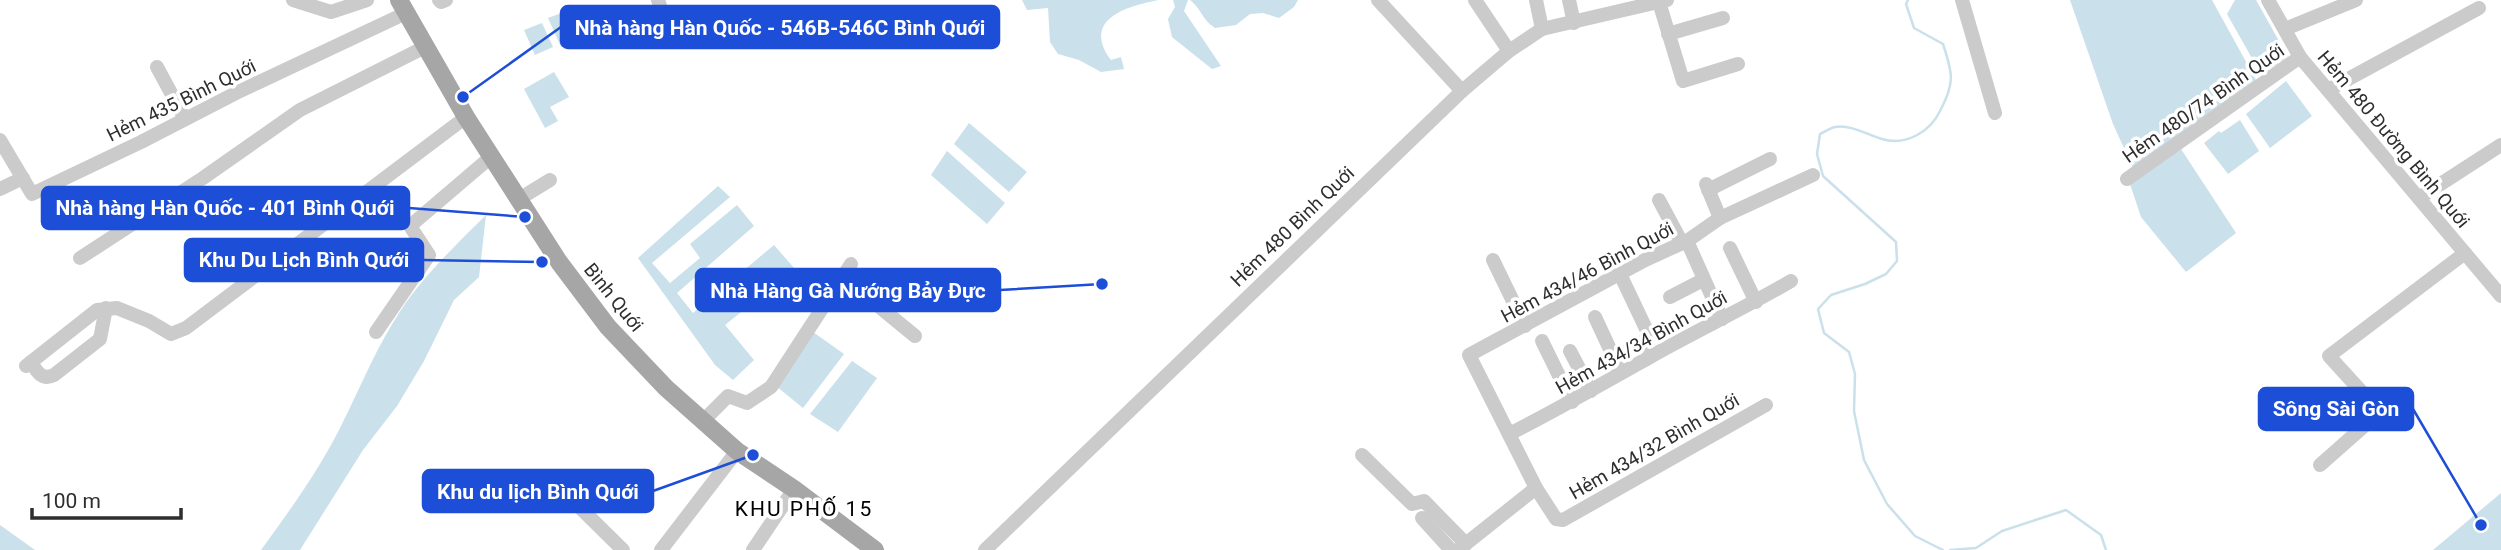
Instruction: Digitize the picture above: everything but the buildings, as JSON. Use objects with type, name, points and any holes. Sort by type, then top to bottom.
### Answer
[{"type":"main road","name":"Bình Quới","points":[[406,5],[425,47],[466,117],[559,262],[608,327],[666,388],[737,451],[794,489],[868,548]]},
{"type":"street","points":[[293,0],[331,12],[367,0]]},
{"type":"street","points":[[439,0],[446,0]]},
{"type":"street","points":[[1378,0],[1462,91]]},
{"type":"street","points":[[1475,0],[1509,51]]},
{"type":"street","points":[[1536,0],[1542,29]]},
{"type":"street","points":[[1569,0],[1574,23]]},
{"type":"street","points":[[1962,0],[1995,113]]},
{"type":"street","name":"Hẻm 480 Đường Bình Quới","points":[[2268,0],[2300,57],[2499,291]]},
{"type":"street","points":[[2285,29],[2356,0]]},
{"type":"street","points":[[1663,1],[1668,34],[1683,81],[1738,64]]},
{"type":"street","name":"Hẻm 480 Bình Quới","points":[[985,550],[1462,91],[1509,51],[1542,29],[1574,23],[1638,4],[1663,1]]},
{"type":"street","name":"Hẻm 435 Bình Quới","points":[[23,178],[32,194],[406,5]]},
{"type":"street","points":[[2328,90],[2479,8]]},
{"type":"street","points":[[1668,34],[1723,18]]},
{"type":"street","points":[[80,258],[203,178],[300,110],[425,47]]},
{"type":"street","name":"Hẻm 480/74 Bình Quới","points":[[2127,179],[2300,57]]},
{"type":"street","points":[[157,67],[185,119]]},
{"type":"street","points":[[106,308],[100,339],[54,374],[46,377],[39,375],[28,364],[97,310],[106,308],[117,308],[149,321],[171,334],[186,328],[466,117]]},
{"type":"street","points":[[0,139],[23,178],[0,189]]},
{"type":"street","points":[[2419,198],[2501,145]]},
{"type":"street","points":[[376,331],[429,255],[410,226],[492,156]]},
{"type":"street","points":[[1720,218],[1707,185],[1770,159]]},
{"type":"street","name":"Hẻm 434/46 Bình Quới","points":[[1509,434],[1469,355],[1684,242],[1720,218],[1813,175]]},
{"type":"street","points":[[520,199],[550,180]]},
{"type":"street","points":[[1659,200],[1684,242],[1722,319]]},
{"type":"street","points":[[1730,248],[1756,302]]},
{"type":"street","points":[[2320,465],[2381,412],[2329,356],[2465,253]]},
{"type":"street","points":[[1493,260],[1525,326]]},
{"type":"street","points":[[703,421],[728,397],[747,404],[771,387],[847,271],[915,336]]},
{"type":"street","points":[[1620,274],[1648,333],[1644,344],[1650,357]]},
{"type":"street","points":[[1670,297],[1703,280]]},
{"type":"street","name":"Hẻm 434/34 Bình Quới","points":[[1509,434],[1791,281]]},
{"type":"street","points":[[1595,317],[1621,373]]},
{"type":"street","points":[[1542,341],[1572,402]]},
{"type":"street","points":[[1570,351],[1591,391]]},
{"type":"street","name":"Hẻm 434/32 Bình Quới","points":[[1536,488],[1556,519],[1563,520],[1766,405]]},
{"type":"street","points":[[1362,455],[1412,504],[1424,501],[1462,547],[1536,488],[1509,434]]},
{"type":"street","points":[[661,550],[737,451]]},
{"type":"street","points":[[552,480],[623,550]]},
{"type":"street","points":[[752,550],[794,489]]},
{"type":"street","points":[[1422,518],[1451,550]]},
{"type":"water","points":[[1022,0],[1159,0],[1122,11],[1105,25],[1101,34],[1103,46],[1111,60],[1121,57],[1124,69],[1101,72],[1079,60],[1058,54],[1050,42],[1048,8],[1027,10]]},
{"type":"water","points":[[1173,0],[1188,0],[1184,11],[1221,66],[1212,69],[1172,37],[1168,19],[1175,7]]},
{"type":"water","points":[[1190,0],[1298,0],[1294,7],[1279,18],[1263,13],[1250,14],[1236,25],[1215,28]]},
{"type":"water","points":[[2070,0],[2212,0],[2256,80],[2134,170],[2113,124]]},
{"type":"water","points":[[2235,0],[2256,0],[2288,57],[2262,76],[2227,14]]},
{"type":"water","points":[[567,11],[580,39],[561,47],[548,18]]},
{"type":"water","points":[[542,23],[553,47],[535,55],[524,30]]},
{"type":"water","points":[[554,72],[569,97],[550,107],[558,121],[545,128],[524,89]]},
{"type":"water","points":[[2286,81],[2312,116],[2270,148],[2246,114]]},
{"type":"water","points":[[2240,120],[2259,151],[2228,174],[2204,143]]},
{"type":"water","points":[[969,123],[1027,172],[1009,192],[954,144]]},
{"type":"water","points":[[2181,149],[2236,233],[2186,272],[2141,217],[2130,184]]},
{"type":"water","points":[[947,151],[1005,203],[987,224],[931,175]]},
{"type":"water","points":[[718,186],[730,197],[652,263],[670,283],[700,258],[690,244],[737,205],[754,226],[677,293],[693,313],[774,245],[795,269],[725,325],[754,360],[733,380],[715,365],[638,258]]},
{"type":"water","points":[[486,215],[479,277],[454,300],[424,361],[397,406],[363,450],[300,550],[261,550],[324,457],[401,310],[430,272]]},
{"type":"water","points":[[813,332],[844,354],[803,408],[776,386]]},
{"type":"water","points":[[852,361],[877,378],[838,432],[810,414]]},
{"type":"water","points":[[2501,493],[2501,550],[2433,550]]},
{"type":"water","points":[[0,525],[35,550],[0,550]]},
{"type":"waterway","points":[[1908,0],[1906,4],[1914,28],[1943,44],[1951,78],[1948,93],[1936,119],[1924,131],[1908,139],[1891,141],[1841,126],[1820,134],[1817,154],[1823,176],[1896,242],[1897,261],[1886,274],[1831,295],[1818,309],[1824,333],[1849,352],[1855,374],[1854,411],[1864,460],[1887,504],[1915,536],[1943,550]]},
{"type":"waterway","points":[[1950,550],[1976,548],[2002,531],[2066,510],[2101,535],[2106,550]]},
{"type":"place","name":"Nhà hàng Hàn Quốc - 546B-546C Bình Quới","points":[[463,97]]},
{"type":"place","name":"Nhà hàng Hàn Quốc - 401 Bình Quới","points":[[525,217]]},
{"type":"place","name":"Khu Du Lịch Bình Qưới","points":[[542,262]]},
{"type":"place","name":"Nhà Hàng Gà Nướng Bảy Đực","points":[[1102,284]]},
{"type":"place","name":"Khu du lịch Bình Quới","points":[[753,455]]},
{"type":"place","name":"Sông Sài Gòn","points":[[2481,525]]},
{"type":"district","name":"KHU PHỐ 15","points":[[804,509]]}]
